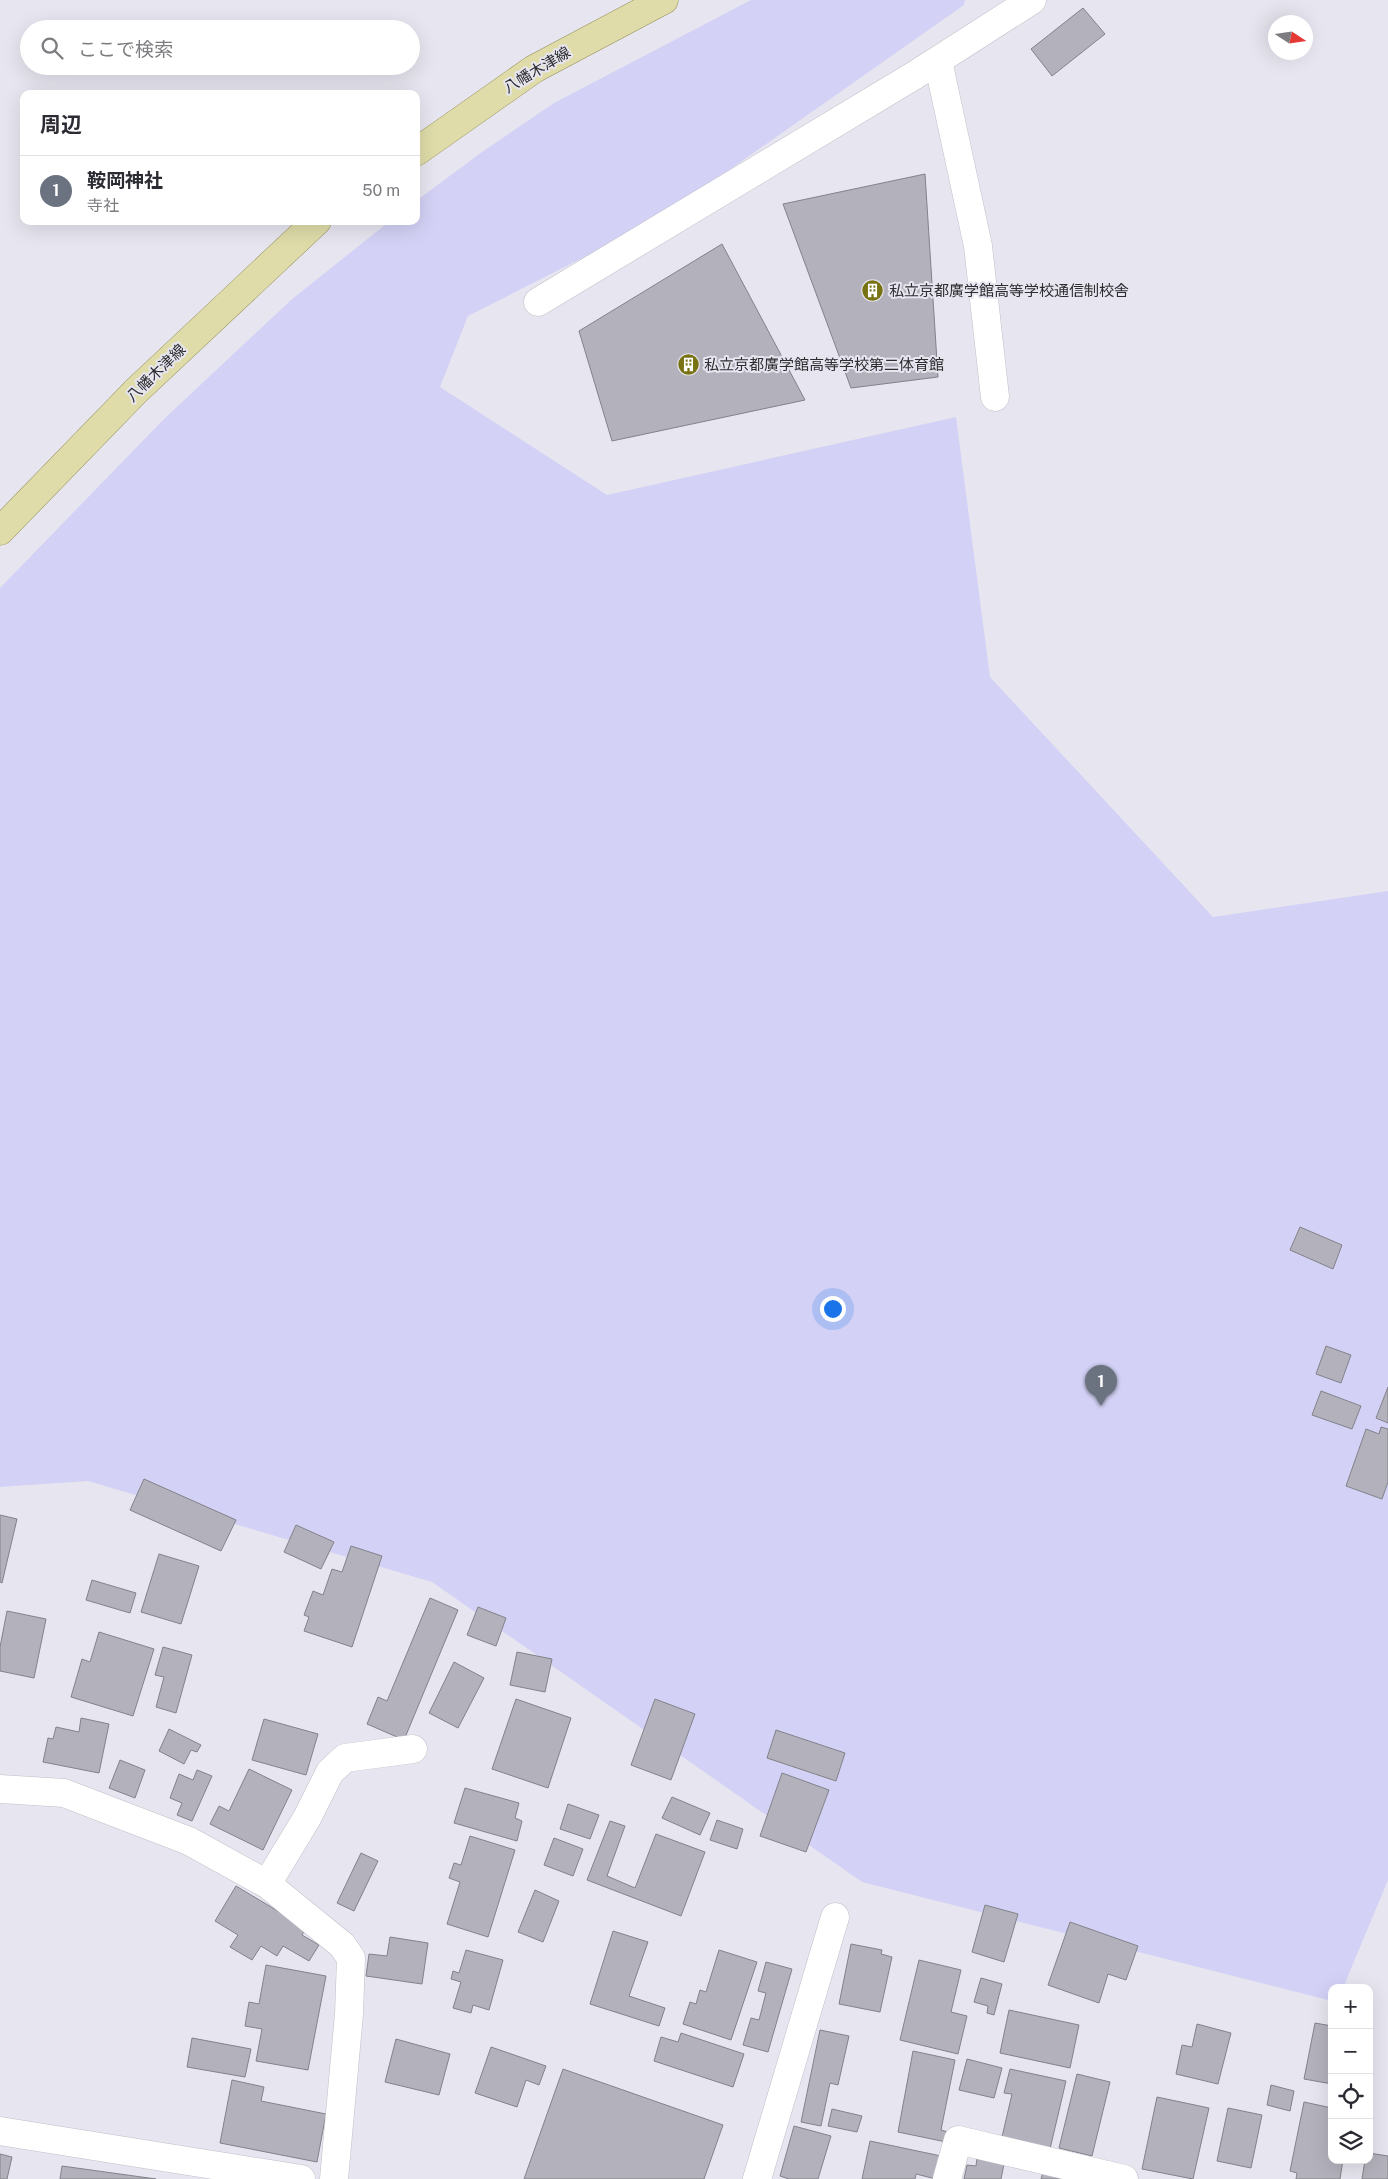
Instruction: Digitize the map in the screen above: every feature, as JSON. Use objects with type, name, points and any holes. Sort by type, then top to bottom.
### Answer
[{"type":"main road","name":"八幡木津線","points":[[420,149],[534,69],[664,0]]},
{"type":"main road","name":"八幡木津線","points":[[0,531],[136,391],[313,225]]},
{"type":"street","points":[[538,302],[938,61],[1032,0]]},
{"type":"street","points":[[938,61],[978,246],[995,397]]},
{"type":"street","points":[[267,1884],[306,1818],[330,1772],[345,1758],[413,1749]]},
{"type":"street","points":[[0,1789],[64,1793],[189,1841],[267,1884],[342,1945],[351,1958],[349,2014],[334,2179]]},
{"type":"street","points":[[757,2179],[836,1917]]},
{"type":"street","points":[[0,2131],[301,2179]]},
{"type":"street","points":[[947,2179],[958,2140],[1124,2179]]},
{"type":"shaded area","points":[[751,0],[965,0],[964,5],[661,218],[468,316],[440,387],[607,495],[956,417],[990,677],[1213,917],[1388,891],[1388,1880],[1345,1984],[1328,1984],[1328,2000],[862,1882],[432,1582],[88,1481],[0,1487],[0,588],[164,419],[291,300],[385,225],[420,225],[420,198],[482,152],[554,103]]},
{"type":"building","points":[[1083,8],[1105,34],[1052,76],[1031,49]]},
{"type":"building","name":"私立京都廣学館高等学校通信制校舎","points":[[925,174],[938,377],[851,388],[783,204]]},
{"type":"building","name":"私立京都廣学館高等学校第二体育館","points":[[722,244],[805,400],[612,441],[579,331]]},
{"type":"building","points":[[1300,1227],[1342,1245],[1333,1269],[1290,1250]]},
{"type":"building","points":[[1326,1346],[1351,1355],[1341,1383],[1316,1374]]},
{"type":"building","points":[[1388,1387],[1388,1423],[1376,1418]]},
{"type":"building","points":[[1321,1391],[1361,1406],[1352,1429],[1312,1415]]},
{"type":"building","points":[[1381,1427],[1388,1429],[1388,1482],[1382,1499],[1346,1486],[1366,1429],[1379,1434]]},
{"type":"building","points":[[144,1479],[236,1520],[221,1551],[130,1510]]},
{"type":"building","points":[[0,1515],[17,1519],[2,1583],[0,1582]]},
{"type":"building","points":[[296,1525],[334,1542],[321,1569],[284,1552]]},
{"type":"building","points":[[351,1546],[382,1556],[352,1647],[304,1631],[309,1617],[304,1615],[313,1591],[323,1595],[332,1569],[342,1572]]},
{"type":"building","points":[[159,1554],[199,1566],[181,1624],[141,1612]]},
{"type":"building","points":[[92,1580],[136,1593],[130,1613],[86,1600]]},
{"type":"building","points":[[430,1598],[458,1610],[404,1740],[367,1724],[378,1697],[387,1701]]},
{"type":"building","points":[[478,1607],[506,1618],[496,1646],[467,1635]]},
{"type":"building","points":[[7,1611],[46,1619],[34,1678],[0,1671],[0,1647]]},
{"type":"building","points":[[99,1632],[154,1649],[133,1716],[71,1697],[82,1659],[90,1662]]},
{"type":"building","points":[[163,1647],[192,1655],[176,1713],[156,1707],[164,1677],[155,1675]]},
{"type":"building","points":[[517,1652],[552,1659],[545,1692],[510,1685]]},
{"type":"building","points":[[454,1662],[484,1678],[458,1728],[429,1713]]},
{"type":"building","points":[[516,1699],[571,1718],[548,1788],[492,1769]]},
{"type":"building","points":[[655,1699],[695,1714],[671,1780],[631,1765]]},
{"type":"building","points":[[81,1718],[109,1724],[99,1773],[43,1762],[48,1738],[53,1739],[56,1727],[79,1732]]},
{"type":"building","points":[[264,1719],[318,1734],[306,1775],[252,1760]]},
{"type":"building","points":[[169,1729],[201,1745],[197,1752],[191,1750],[184,1764],[159,1751]]},
{"type":"building","points":[[776,1730],[845,1753],[836,1781],[767,1758]]},
{"type":"building","points":[[120,1760],[145,1770],[135,1798],[109,1788]]},
{"type":"building","points":[[249,1769],[292,1790],[263,1850],[210,1824],[219,1806],[229,1811]]},
{"type":"building","points":[[197,1770],[212,1776],[192,1821],[177,1815],[182,1803],[170,1798],[179,1774],[193,1780]]},
{"type":"building","points":[[782,1773],[829,1790],[806,1852],[760,1836]]},
{"type":"building","points":[[465,1788],[519,1803],[515,1818],[522,1821],[517,1841],[454,1823]]},
{"type":"building","points":[[672,1797],[710,1813],[700,1835],[662,1818]]},
{"type":"building","points":[[568,1804],[599,1815],[590,1839],[560,1829]]},
{"type":"building","points":[[717,1820],[743,1829],[737,1849],[710,1840]]},
{"type":"building","points":[[610,1821],[625,1826],[607,1876],[635,1888],[656,1834],[705,1852],[681,1916],[587,1880]]},
{"type":"building","points":[[470,1836],[515,1850],[488,1937],[447,1924],[460,1882],[449,1878],[454,1863],[461,1865]]},
{"type":"building","points":[[554,1838],[583,1849],[573,1876],[544,1865]]},
{"type":"building","points":[[361,1853],[378,1861],[354,1911],[337,1903]]},
{"type":"building","points":[[236,1886],[306,1928],[302,1935],[319,1945],[309,1961],[283,1946],[277,1956],[261,1946],[252,1960],[230,1947],[238,1935],[215,1921]]},
{"type":"building","points":[[535,1890],[559,1901],[543,1942],[518,1932]]},
{"type":"building","points":[[985,1905],[1018,1914],[1004,1962],[972,1952]]},
{"type":"building","points":[[1070,1922],[1138,1946],[1126,1980],[1108,1974],[1099,2003],[1048,1985]]},
{"type":"building","points":[[613,1931],[648,1942],[629,1996],[665,2008],[659,2026],[590,2004]]},
{"type":"building","points":[[390,1937],[428,1943],[422,1984],[366,1976],[369,1954],[387,1956]]},
{"type":"building","points":[[851,1944],[882,1950],[881,1954],[892,1957],[880,2012],[839,2004]]},
{"type":"building","points":[[466,1950],[503,1960],[489,2010],[473,2005],[471,2013],[453,2008],[461,1982],[451,1979],[453,1971],[459,1973]]},
{"type":"building","points":[[719,1950],[757,1962],[731,2040],[683,2024],[690,2002],[696,2004],[700,1990],[706,1992]]},
{"type":"building","points":[[919,1960],[961,1970],[951,2012],[967,2016],[958,2054],[900,2040]]},
{"type":"building","points":[[766,1962],[792,1969],[768,2052],[743,2045],[751,2018],[759,2020],[766,1993],[758,1991]]},
{"type":"building","points":[[266,1965],[326,1976],[308,2070],[256,2061],[262,2029],[245,2026],[249,2002],[259,2004]]},
{"type":"building","points":[[981,1978],[1002,1984],[994,2015],[987,2013],[988,2006],[974,2002]]},
{"type":"building","points":[[1009,2010],[1079,2025],[1070,2068],[1000,2053]]},
{"type":"building","points":[[1315,2023],[1328,2025],[1328,2083],[1304,2079]]},
{"type":"building","points":[[1197,2024],[1231,2033],[1218,2084],[1176,2074],[1182,2045],[1192,2047]]},
{"type":"building","points":[[820,2030],[849,2036],[838,2085],[830,2083],[821,2126],[801,2122]]},
{"type":"building","points":[[681,2033],[744,2054],[733,2087],[654,2061],[661,2037],[678,2042]]},
{"type":"building","points":[[192,2038],[251,2049],[245,2077],[187,2067]]},
{"type":"building","points":[[396,2039],[450,2054],[439,2095],[385,2082]]},
{"type":"building","points":[[491,2047],[546,2066],[539,2085],[526,2080],[517,2107],[475,2093]]},
{"type":"building","points":[[913,2051],[955,2060],[941,2130],[948,2132],[946,2142],[898,2132]]},
{"type":"building","points":[[967,2059],[1002,2068],[994,2098],[959,2090]]},
{"type":"building","points":[[563,2069],[723,2125],[704,2179],[524,2179]]},
{"type":"building","points":[[1010,2069],[1066,2081],[1050,2149],[1002,2137],[1012,2094],[1004,2093]]},
{"type":"building","points":[[1077,2074],[1110,2082],[1092,2156],[1059,2148]]},
{"type":"building","points":[[232,2080],[264,2087],[261,2101],[326,2114],[317,2162],[220,2143]]},
{"type":"building","points":[[1271,2085],[1294,2091],[1290,2111],[1267,2105]]},
{"type":"building","points":[[1157,2097],[1209,2108],[1193,2179],[1142,2169]]},
{"type":"building","points":[[1304,2102],[1328,2107],[1328,2164],[1342,2164],[1340,2179],[1296,2179],[1297,2173],[1290,2171]]},
{"type":"building","points":[[1228,2108],[1262,2115],[1251,2168],[1217,2161]]},
{"type":"building","points":[[832,2109],[862,2116],[857,2132],[828,2126]]},
{"type":"building","points":[[794,2126],[831,2136],[818,2179],[789,2179],[780,2176]]},
{"type":"building","points":[[870,2141],[941,2156],[936,2179],[916,2174],[915,2179],[862,2179]]},
{"type":"building","points":[[0,2154],[12,2157],[7,2179],[0,2179]]},
{"type":"building","points":[[1373,2154],[1388,2156],[1388,2179],[1362,2179],[1364,2164],[1373,2164]]},
{"type":"building","points":[[977,2158],[1004,2164],[1001,2179],[964,2179],[967,2165],[976,2166]]},
{"type":"building","points":[[62,2166],[156,2179],[60,2179]]},
{"type":"building","points":[[1043,2172],[1072,2179],[1041,2179]]},
{"type":"place","name":"私立京都廣学館高等学校通信制校舎","points":[[873,291]]},
{"type":"place","name":"私立京都廣学館高等学校第二体育館","points":[[688,365]]},
{"type":"place","name":"鞍岡神社","points":[[1101,1406]]}]
